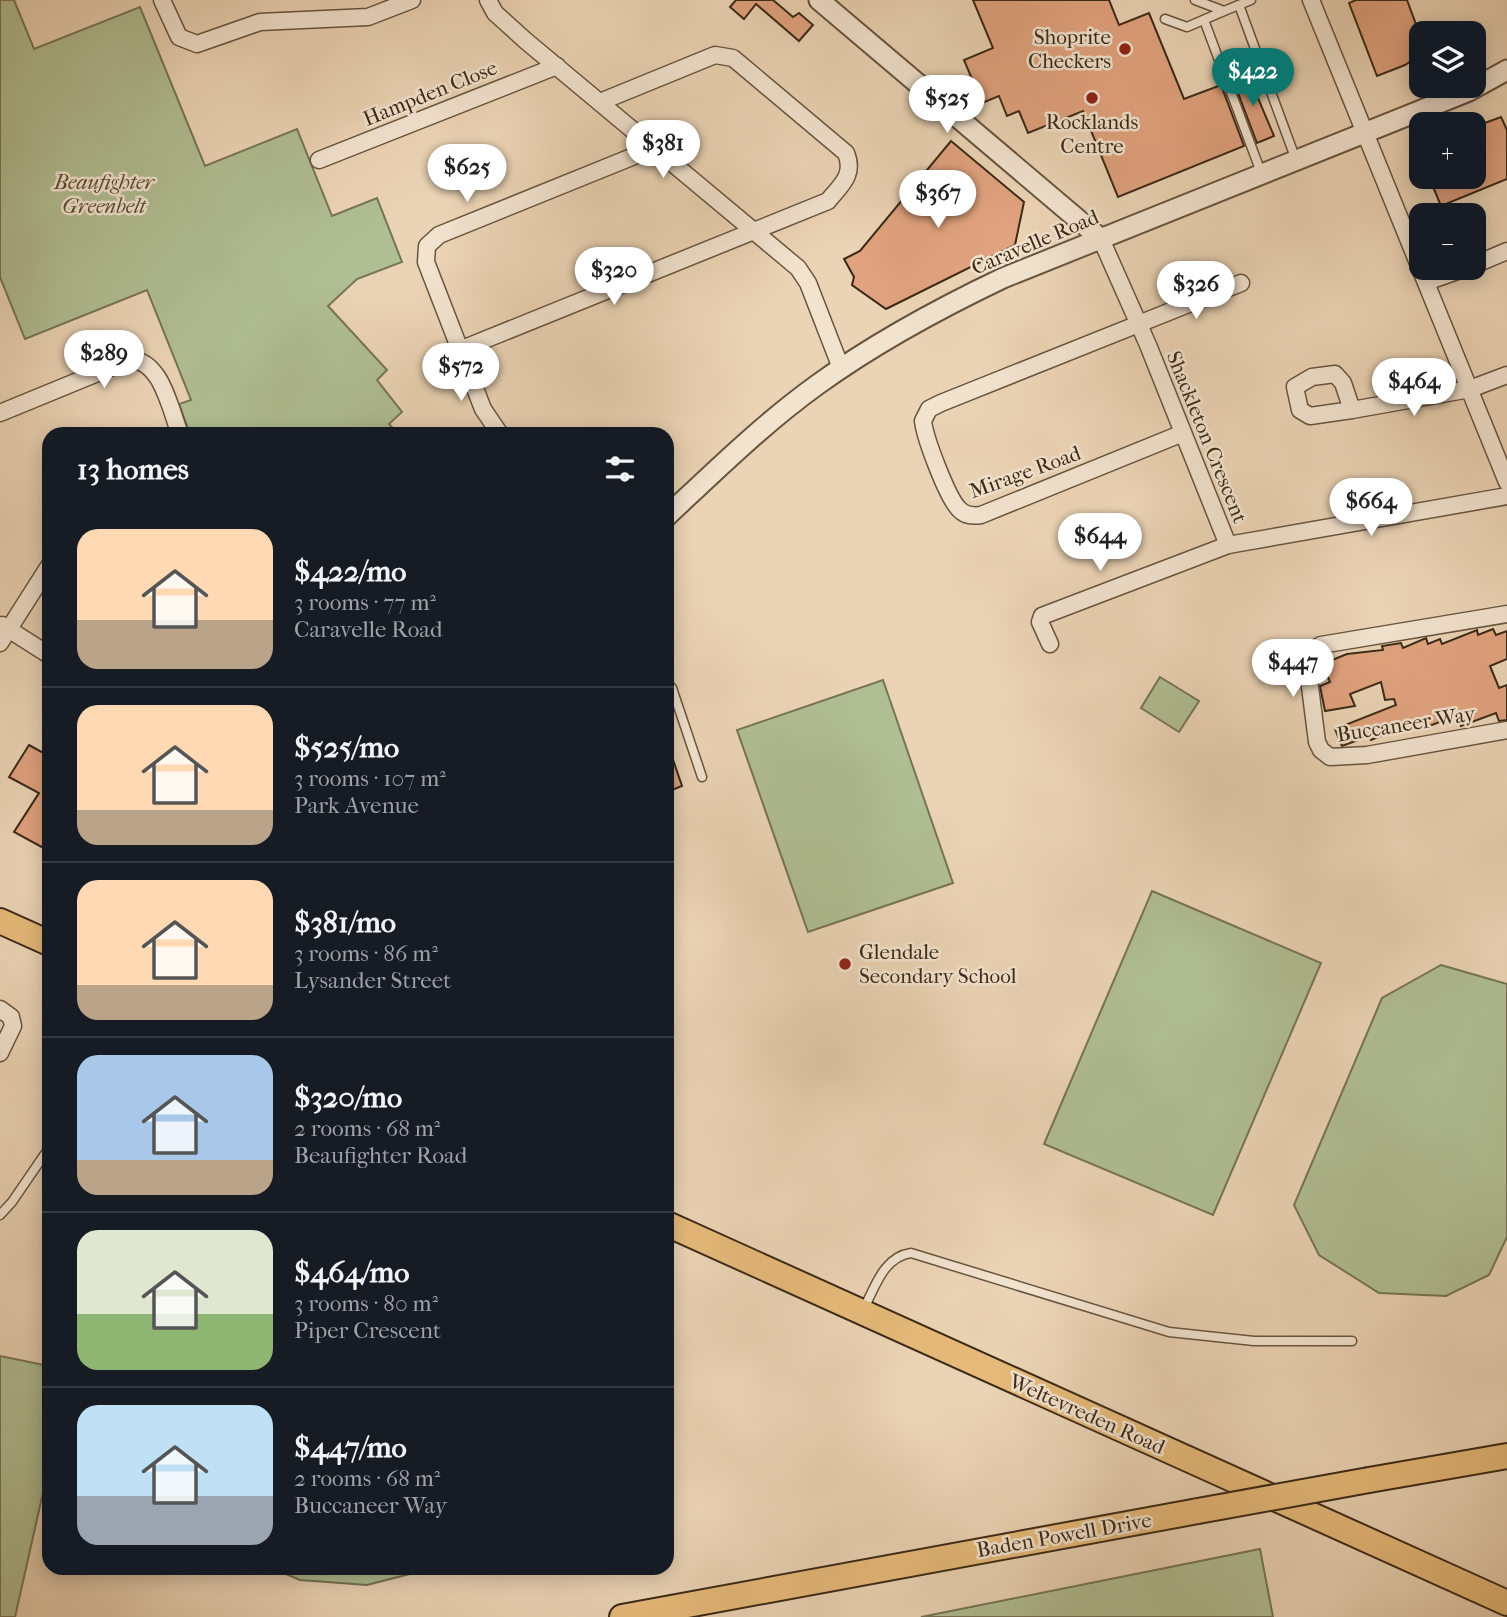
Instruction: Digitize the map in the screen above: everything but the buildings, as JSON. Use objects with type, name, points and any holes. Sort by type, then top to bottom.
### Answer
[{"type":"main road","points":[[0,921],[42,940]]},
{"type":"main road","name":"Weltevreden Road","points":[[674,1227],[1502,1605]]},
{"type":"main road","name":"Baden Powell Drive","points":[[622,1617],[1507,1456]]},
{"type":"street","points":[[162,0],[178,37],[197,44],[260,22],[368,17],[412,0]]},
{"type":"street","points":[[488,0],[495,13],[788,258],[803,275],[841,368]]},
{"type":"street","points":[[819,0],[1101,239]]},
{"type":"street","points":[[1311,0],[1365,132],[1370,152],[1507,482]]},
{"type":"street","points":[[462,349],[828,201],[848,176],[851,164],[846,153],[733,58],[715,55],[600,102]]},
{"type":"street","name":"Hampden Close","points":[[319,160],[557,66]]},
{"type":"street","name":"Caravelle Road","points":[[1486,82],[1507,70]]},
{"type":"street","name":"Caravelle Road","points":[[1486,89],[1507,86]]},
{"type":"street","name":"Caravelle Road","points":[[674,510],[757,433],[841,368],[897,332],[964,296],[1451,98]]},
{"type":"street","points":[[495,427],[483,409],[462,349],[426,262],[427,246],[439,235],[654,148]]},
{"type":"street","name":"Shackleton Crescent","points":[[1101,239],[1228,545],[1507,496]]},
{"type":"street","points":[[1486,260],[1507,251]]},
{"type":"street","points":[[1426,282],[1432,280]]},
{"type":"street","points":[[1138,324],[1241,283]]},
{"type":"street","name":"Mirage Road","points":[[1138,324],[933,407],[923,421],[932,453],[957,508],[967,515],[979,515],[1183,433]]},
{"type":"street","points":[[0,413],[128,360],[138,360],[146,363],[155,372],[177,427]]},
{"type":"street","points":[[1352,410],[1469,390],[1507,375]]},
{"type":"street","points":[[1050,644],[1040,622],[1042,616],[1228,545]]},
{"type":"street","points":[[42,576],[3,632],[42,652]]},
{"type":"street","name":"Buccaneer Way","points":[[1507,614],[1321,645],[1312,650],[1307,663],[1317,742],[1321,750],[1331,757],[1367,755],[1507,730]]},
{"type":"street","points":[[0,1009],[11,1017],[13,1026],[0,1053]]},
{"type":"lane","points":[[1195,0],[1224,11]]},
{"type":"lane","points":[[1165,19],[1183,27],[1251,0]]},
{"type":"lane","points":[[1239,5],[1297,161]]},
{"type":"lane","points":[[1204,20],[1262,174]]},
{"type":"lane","points":[[674,694],[702,777]]},
{"type":"lane","points":[[0,1215],[42,1157]]},
{"type":"lane","points":[[862,1312],[888,1263],[902,1254],[911,1253],[1168,1332],[1254,1341],[1352,1341]]},
{"type":"green space","name":"Beaufighter Greenbelt","points":[[0,0],[14,0],[34,49],[140,7],[205,166],[297,129],[332,216],[377,198],[402,262],[357,279],[328,306],[387,370],[377,380],[402,412],[389,424],[392,427],[187,427],[179,404],[191,400],[147,290],[25,339],[0,277]]},
{"type":"green space","points":[[1160,677],[1199,701],[1179,732],[1141,708]]},
{"type":"green space","points":[[883,680],[953,883],[808,932],[737,730]]},
{"type":"green space","points":[[1152,891],[1321,963],[1213,1215],[1044,1144]]},
{"type":"green space","points":[[1441,965],[1507,984],[1507,1237],[1489,1275],[1446,1296],[1379,1293],[1319,1255],[1294,1205],[1382,998]]},
{"type":"green space","points":[[0,1356],[42,1365],[42,1497],[15,1617],[0,1617]]},
{"type":"green space","points":[[1260,1549],[1273,1617],[921,1617]]},
{"type":"green space","points":[[288,1575],[406,1575],[367,1585],[300,1580]]},
{"type":"place","name":"Shoprite Checkers","points":[[1125,49]]},
{"type":"place","name":"Rocklands Centre","points":[[1092,98]]},
{"type":"place","name":"Glendale Secondary School","points":[[845,964]]}]
